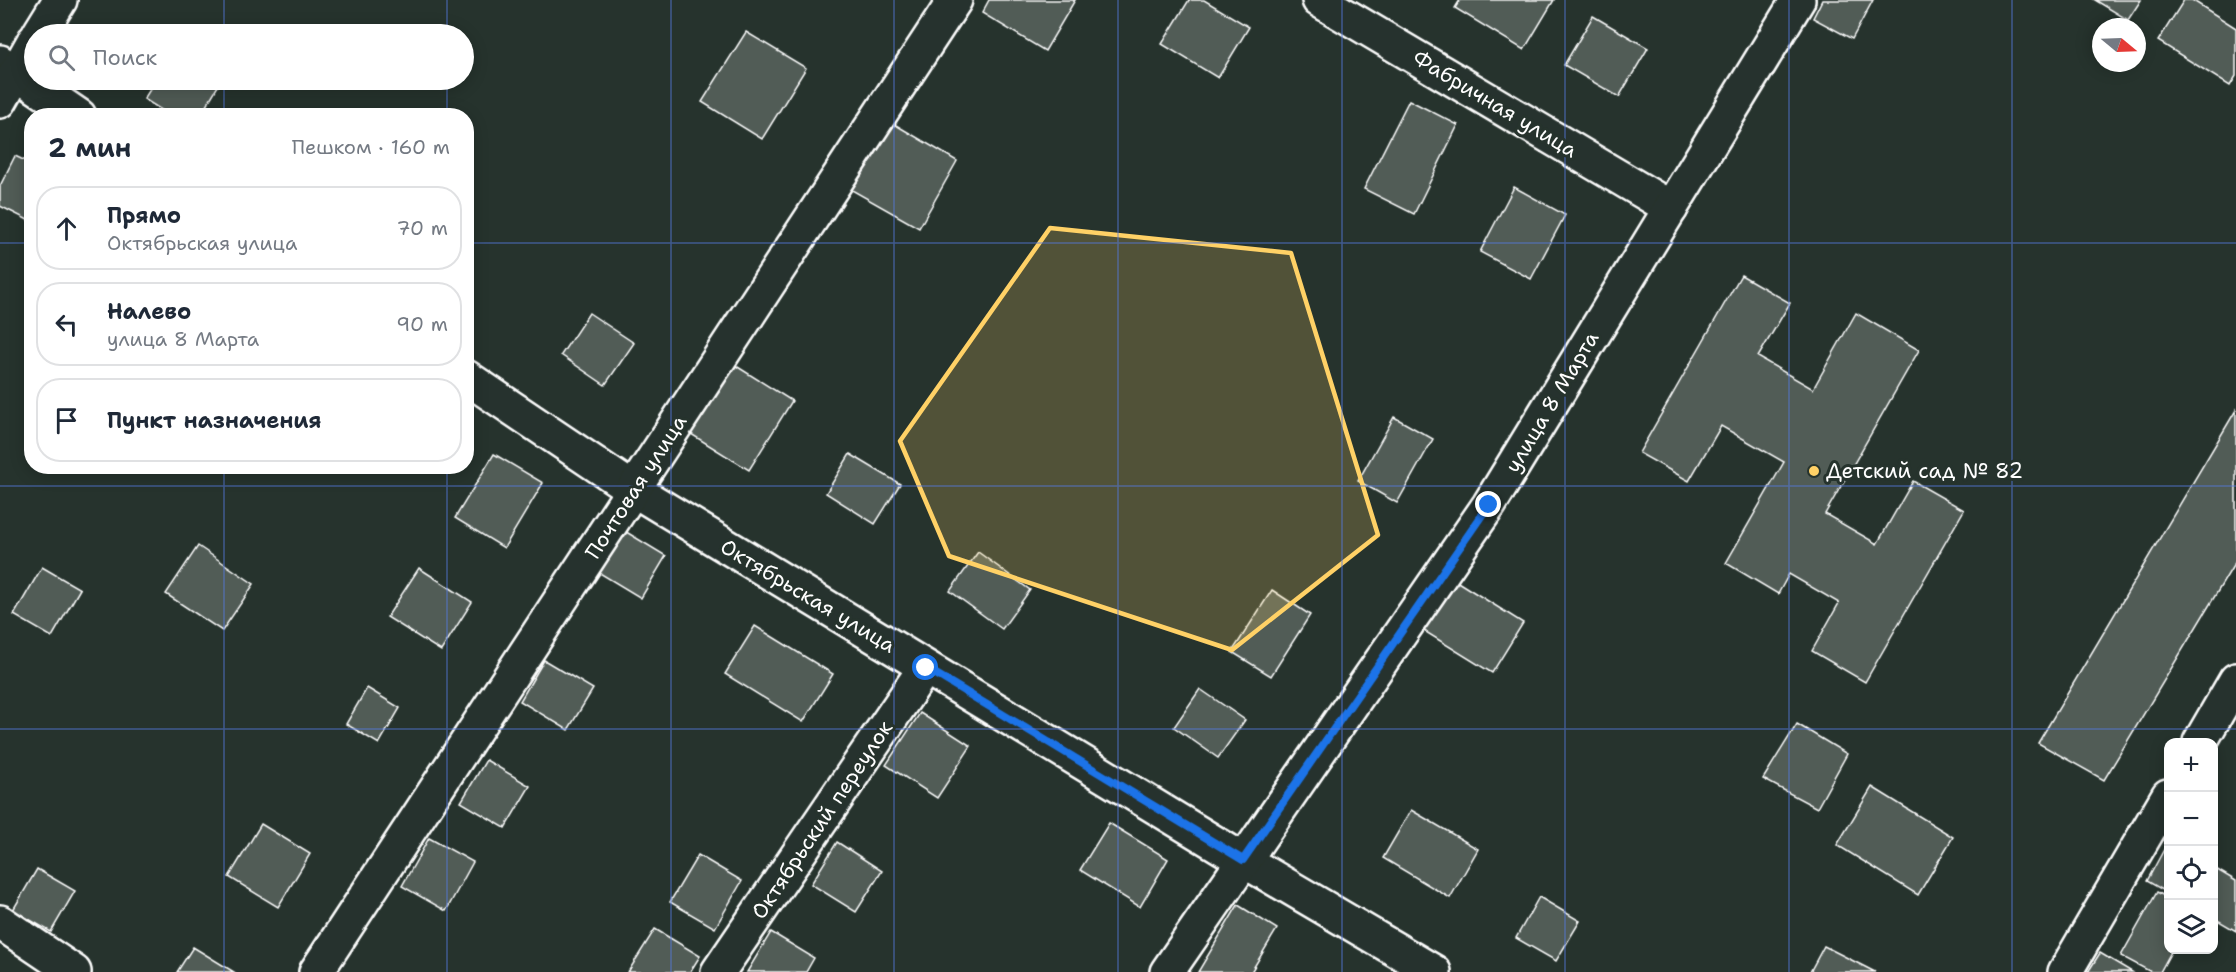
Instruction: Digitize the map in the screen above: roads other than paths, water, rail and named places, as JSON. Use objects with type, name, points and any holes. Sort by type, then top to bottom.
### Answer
[{"type":"street","points":[[45,24],[60,0]]},
{"type":"street","name":"Почтовая улица","points":[[316,972],[955,0]]},
{"type":"street","name":"Фабричная улица","points":[[1319,0],[1671,208]]},
{"type":"street","name":"улица 8 Марта","points":[[1167,972],[1489,505],[1798,0]]},
{"type":"street","points":[[0,101],[8,67],[24,51]]},
{"type":"street","points":[[8,67],[24,78]]},
{"type":"street","points":[[42,90],[68,108]]},
{"type":"street","name":"Октябрьская улица","points":[[474,382],[634,490],[1243,860],[1434,972]]},
{"type":"street","name":"Октябрьский переулок","points":[[718,972],[926,668]]},
{"type":"street","points":[[2202,738],[2236,680]]},
{"type":"street","points":[[2066,972],[2164,805]]},
{"type":"street","points":[[0,922],[74,972]]},
{"type":"place","name":"Детский сад № 82","points":[[1814,471]]}]
